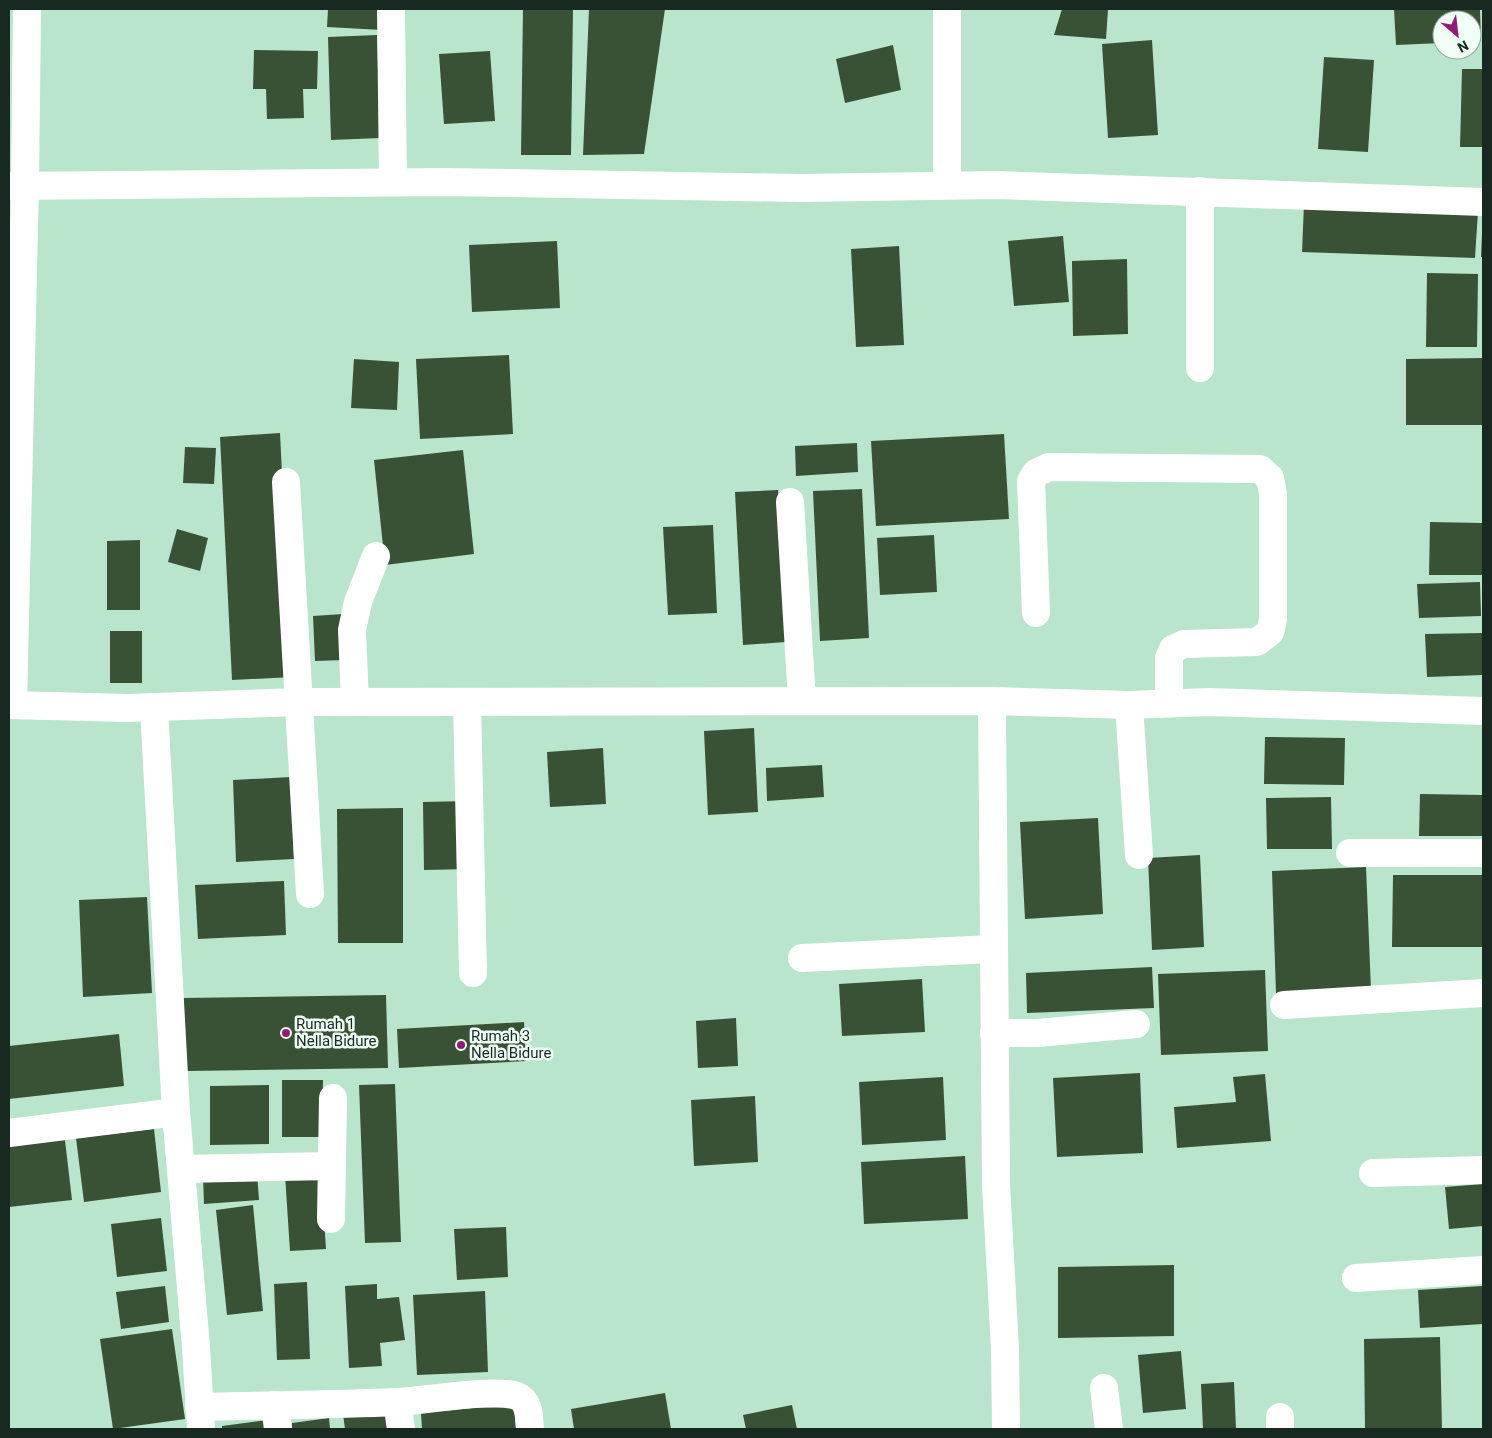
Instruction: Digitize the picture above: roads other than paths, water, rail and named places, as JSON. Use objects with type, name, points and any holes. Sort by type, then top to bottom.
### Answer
[{"type":"street","points":[[27,9],[17,186],[11,705],[154,708],[299,702],[992,701],[1129,704],[1209,702],[1483,711]]},
{"type":"street","points":[[391,9],[393,182]]},
{"type":"street","points":[[946,185],[947,9]]},
{"type":"street","points":[[17,186],[393,182],[800,188],[946,185],[1200,191],[1483,202]]},
{"type":"street","points":[[1200,191],[1200,368]]},
{"type":"street","points":[[1036,612],[1031,481],[1036,473],[1049,467],[1260,469],[1270,478],[1274,494],[1273,619],[1270,632],[1257,642],[1184,644],[1173,649],[1170,658],[1169,704]]},
{"type":"street","points":[[286,482],[310,894]]},
{"type":"street","points":[[790,502],[802,701]]},
{"type":"street","points":[[355,702],[352,630],[358,602],[376,556]]},
{"type":"street","points":[[992,701],[996,1184],[1005,1358],[1006,1429]]},
{"type":"street","points":[[468,702],[472,974]]},
{"type":"street","points":[[1129,704],[1139,854]]},
{"type":"street","points":[[154,708],[176,1112],[196,1347],[200,1418],[277,1417],[397,1402],[489,1394],[516,1396],[523,1400],[528,1410],[530,1429]]},
{"type":"street","points":[[1350,853],[1483,853]]},
{"type":"street","points":[[802,958],[993,948]]},
{"type":"street","points":[[1284,1005],[1483,992]]},
{"type":"street","points":[[994,1032],[1038,1033],[1136,1024]]},
{"type":"street","points":[[331,1218],[333,1098]]},
{"type":"street","points":[[9,1133],[176,1112]]},
{"type":"street","points":[[181,1168],[331,1166]]},
{"type":"street","points":[[1373,1173],[1483,1170]]},
{"type":"street","points":[[1356,1278],[1483,1270]]},
{"type":"street","points":[[1104,1388],[1109,1429]]},
{"type":"street","points":[[397,1402],[400,1429]]},
{"type":"place","name":"Rumah 1 Nella Bidure","points":[[286,1033]]},
{"type":"place","name":"Rumah 3 Nella Bidure","points":[[461,1045]]}]
